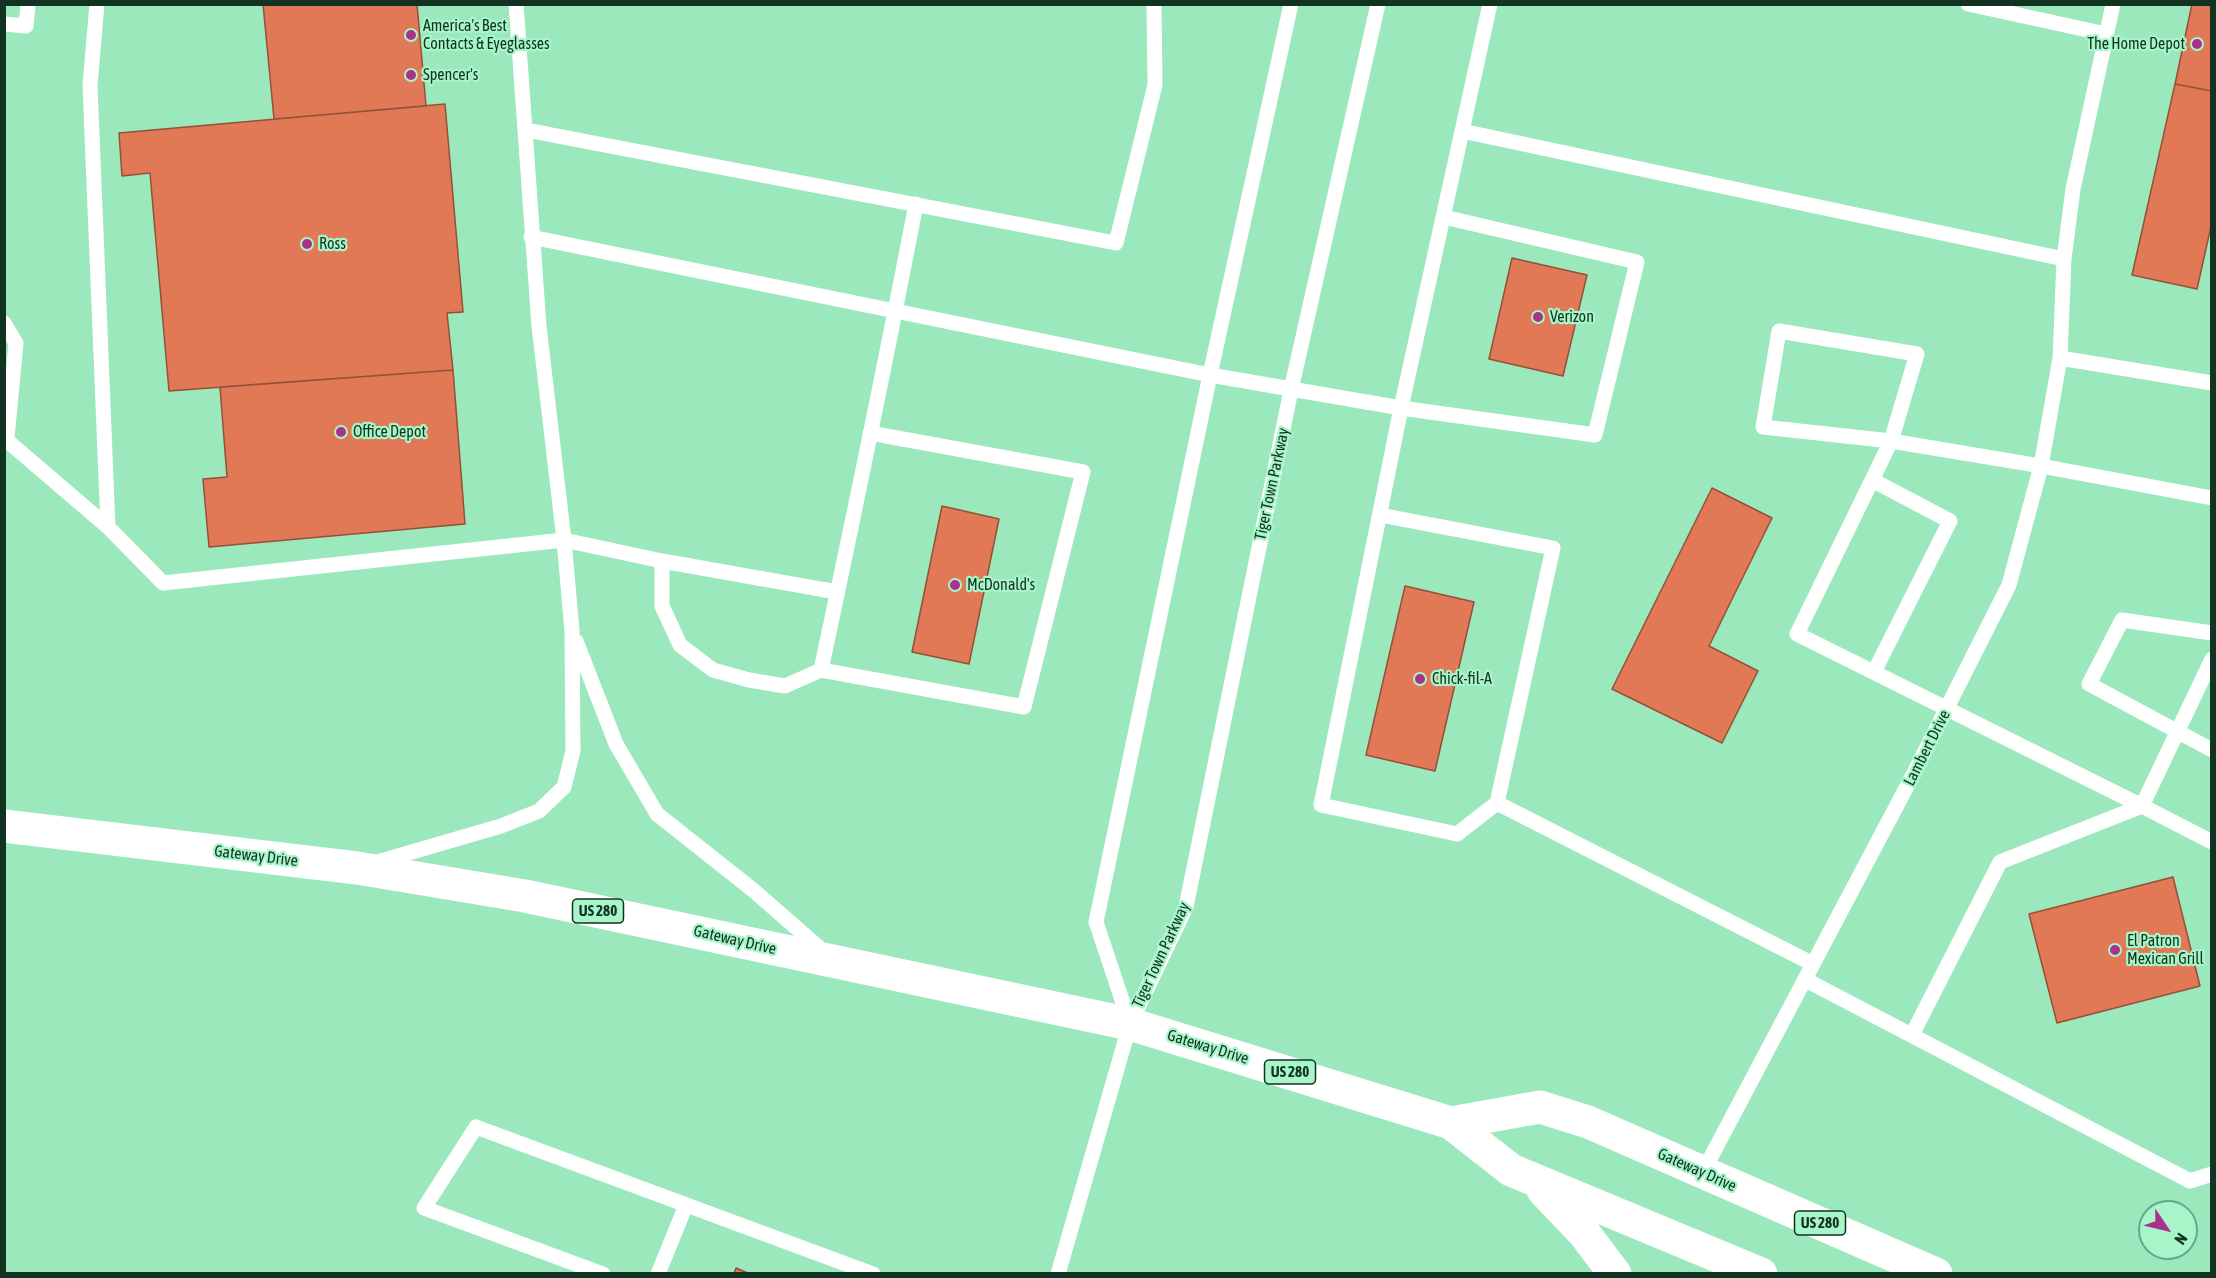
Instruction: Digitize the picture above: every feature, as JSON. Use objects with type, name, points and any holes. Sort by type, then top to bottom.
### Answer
[{"type":"highway","name":"Gateway Drive","points":[[4,826],[357,868],[525,896],[693,930],[837,964],[1130,1024],[1450,1123],[1511,1170],[1761,1274]]},
{"type":"highway","name":"Gateway Drive","points":[[1450,1123],[1540,1107],[1588,1122],[1936,1274]]},
{"type":"highway","points":[[1533,1180],[1584,1233],[1615,1274]]},
{"type":"lane","points":[[4,24],[26,26],[28,4]]},
{"type":"lane","points":[[97,4],[90,85],[108,527]]},
{"type":"lane","points":[[357,868],[511,823],[539,812],[564,787],[573,751],[572,631],[531,237],[526,130],[516,4]]},
{"type":"lane","points":[[526,130],[1116,243],[1155,85],[1154,4]]},
{"type":"lane","name":"Tiger Town Parkway","points":[[1130,1024],[1096,922],[1210,375],[1291,4]]},
{"type":"lane","name":"Tiger Town Parkway","points":[[1130,1024],[1186,907],[1291,390],[1378,4]]},
{"type":"lane","points":[[1380,515],[1553,548],[1497,803],[1457,834],[1321,805],[1401,408],[1490,4]]},
{"type":"lane","points":[[1968,4],[2106,34]]},
{"type":"lane","name":"Lambert Drive","points":[[1703,1172],[1806,980],[2009,585],[2041,466],[2060,358],[2064,259],[2073,189],[2113,4]]},
{"type":"lane","points":[[1462,131],[2064,259]]},
{"type":"lane","points":[[821,670],[916,204]]},
{"type":"lane","points":[[531,237],[1210,375],[1401,408],[1595,435],[1637,262],[1444,217]]},
{"type":"lane","points":[[4,323],[16,343],[6,438],[108,527],[163,583],[564,540],[662,561],[837,592]]},
{"type":"lane","points":[[2211,498],[1891,441],[1763,427],[1779,331],[1917,354],[1891,441],[1797,634],[2211,842]]},
{"type":"lane","points":[[2060,358],[2211,384]]},
{"type":"lane","points":[[662,561],[662,606],[680,645],[713,670],[749,680],[784,686],[821,670],[1023,707],[1083,472],[870,433]]},
{"type":"lane","points":[[1872,480],[1950,521],[1874,672]]},
{"type":"lane","points":[[2211,633],[2122,620],[2089,684],[2211,750]]},
{"type":"lane","points":[[572,631],[616,744],[657,814],[753,890],[837,964]]},
{"type":"lane","points":[[1912,1035],[2000,862],[2142,806],[2211,659]]},
{"type":"lane","points":[[1497,803],[1814,964]]},
{"type":"lane","points":[[1806,980],[2190,1181],[2211,1174]]},
{"type":"lane","points":[[1058,1274],[1130,1024]]},
{"type":"lane","points":[[603,1274],[424,1209],[476,1127],[873,1274]]},
{"type":"lane","points":[[658,1274],[686,1205]]},
{"type":"building","points":[[263,4],[417,4],[426,106],[274,119]]},
{"type":"building","name":"The Home Depot","points":[[2192,4],[2212,4],[2212,91],[2175,84]]},
{"type":"building","points":[[2175,84],[2212,91],[2212,222],[2197,289],[2132,275]]},
{"type":"building","name":"Ross","points":[[445,104],[463,312],[447,313],[453,370],[169,391],[150,173],[122,176],[119,133]]},
{"type":"building","name":"Verizon","points":[[1512,258],[1587,275],[1563,376],[1489,359]]},
{"type":"building","name":"Office Depot","points":[[453,370],[465,524],[209,547],[203,479],[227,477],[220,387]]},
{"type":"building","points":[[1712,488],[1772,518],[1709,646],[1758,671],[1722,743],[1612,689]]},
{"type":"building","name":"McDonald's","points":[[942,506],[999,519],[969,664],[912,652]]},
{"type":"building","name":"Chick-fil-A","points":[[1405,586],[1474,602],[1435,771],[1366,755]]},
{"type":"building","name":"El Patron Mexican Grill","points":[[2173,877],[2200,986],[2057,1023],[2029,914]]},
{"type":"building","points":[[736,1268],[750,1274],[734,1274]]},
{"type":"place","name":"America's Best Contacts & Eyeglasses","points":[[411,35]]},
{"type":"place","name":"The Home Depot","points":[[2197,44]]},
{"type":"place","name":"Spencer's","points":[[411,75]]},
{"type":"place","name":"Ross","points":[[307,244]]},
{"type":"place","name":"Verizon","points":[[1538,317]]},
{"type":"place","name":"Office Depot","points":[[341,432]]},
{"type":"place","name":"McDonald's","points":[[955,585]]},
{"type":"place","name":"Chick-fil-A","points":[[1420,679]]},
{"type":"place","name":"El Patron Mexican Grill","points":[[2115,950]]}]
